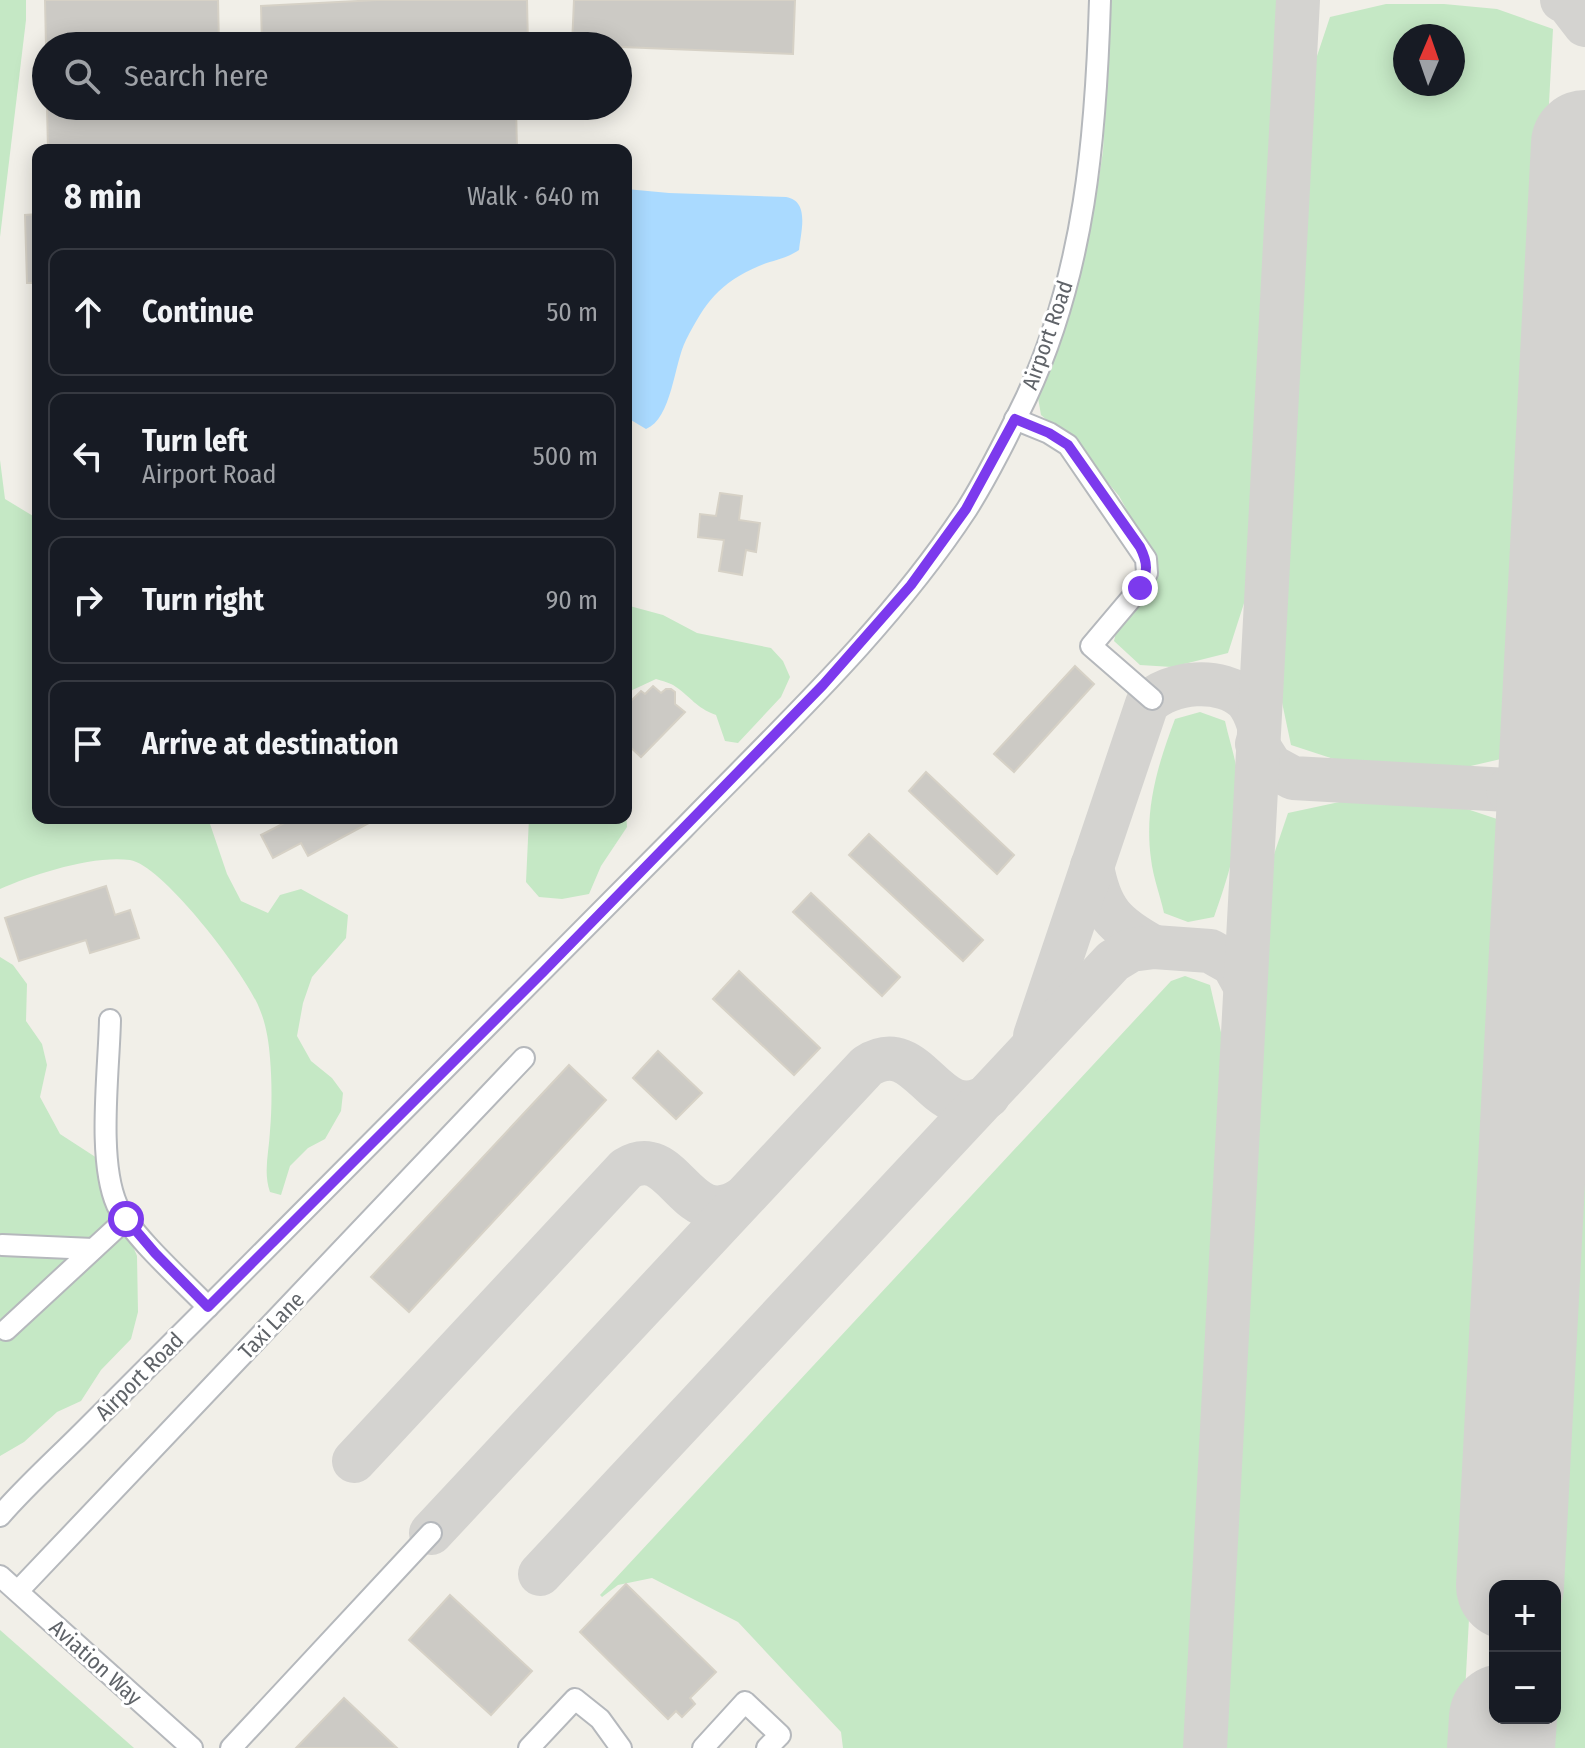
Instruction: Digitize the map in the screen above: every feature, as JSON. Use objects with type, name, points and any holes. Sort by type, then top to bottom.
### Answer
[{"type":"street","name":"Airport Road","points":[[0,1516],[544,971],[823,685],[911,585],[938,548],[966,509],[1029,393],[1055,322],[1077,247],[1091,170],[1098,90],[1100,0]]},
{"type":"street","points":[[1015,419],[1049,433],[1068,445],[1146,559],[1147,573],[1140,588],[1091,646],[1152,699]]},
{"type":"street","points":[[110,1020],[107,1155],[117,1205],[155,1253],[208,1307]]},
{"type":"street","name":"Taxi Lane","points":[[18,1591],[524,1058]]},
{"type":"street","points":[[6,1330],[126,1219]]},
{"type":"street","points":[[2,1245],[93,1249]]},
{"type":"street","points":[[231,1748],[431,1533]]},
{"type":"street","name":"Aviation Way","points":[[0,1576],[192,1748]]},
{"type":"street","points":[[529,1748],[575,1699],[600,1719],[621,1748]]},
{"type":"street","points":[[703,1748],[745,1702],[780,1735],[767,1748]]},
{"type":"green space","points":[[0,0],[26,0],[26,20],[0,237]]},
{"type":"green space","points":[[1111,0],[1285,0],[1261,462],[1246,597],[1228,653],[1172,667],[1140,665],[1114,641],[1122,621],[1148,584],[1157,564],[1119,496],[1079,448],[1041,415],[1037,392],[1065,318],[1086,247],[1097,191],[1103,151]]},
{"type":"green space","points":[[1386,4],[1444,4],[1497,9],[1553,29],[1514,756],[1462,768],[1402,769],[1346,763],[1291,745],[1279,688],[1281,551],[1299,205],[1311,74],[1330,17]]},
{"type":"green space","points":[[0,460],[5,499],[32,515],[32,824],[210,824],[227,874],[241,901],[268,913],[280,895],[301,889],[348,915],[346,938],[312,977],[297,1036],[311,1061],[332,1078],[343,1093],[341,1111],[325,1139],[308,1148],[290,1166],[281,1195],[270,1192],[267,1177],[271,1085],[269,1046],[262,1015],[240,974],[183,901],[145,867],[130,860],[115,859],[46,872],[0,889]]},
{"type":"green space","points":[[632,607],[663,615],[697,633],[771,648],[783,661],[790,677],[781,697],[738,743],[725,741],[716,715],[698,706],[672,684],[656,679],[632,690]]},
{"type":"green space","points":[[1200,712],[1225,721],[1238,776],[1238,830],[1214,917],[1188,922],[1164,913],[1152,866],[1149,822],[1158,770],[1175,719]]},
{"type":"green space","points":[[1399,800],[1458,806],[1512,824],[1462,1748],[1219,1748],[1256,998],[1269,869],[1288,813],[1344,801]]},
{"type":"green space","points":[[529,824],[627,824],[601,866],[589,894],[562,899],[539,897],[526,882]]},
{"type":"green space","points":[[1585,839],[1585,1748],[1534,1748],[1536,1724],[1561,1724],[1561,1580],[1543,1580]]},
{"type":"green space","points":[[0,957],[13,965],[27,984],[26,1021],[42,1044],[47,1065],[40,1097],[60,1134],[117,1171],[115,1202],[137,1256],[138,1312],[131,1339],[101,1370],[81,1401],[57,1412],[24,1442],[0,1456]]},
{"type":"green space","points":[[1185,976],[1210,985],[1223,1041],[1222,1179],[1191,1748],[843,1748],[841,1732],[738,1622],[652,1578],[618,1585],[602,1597],[600,1595],[1171,981]]},
{"type":"green space","points":[[0,1630],[134,1748],[0,1748]]},
{"type":"water","points":[[632,190],[786,197],[794,200],[802,218],[799,250],[733,280],[707,305],[686,340],[662,414],[646,429],[632,421]]},
{"type":"building","points":[[45,0],[218,0],[219,32],[46,32]]},
{"type":"building","points":[[377,0],[527,0],[528,32],[262,32],[261,6]]},
{"type":"building","points":[[574,0],[795,0],[793,54],[632,47],[632,32],[573,32]]},
{"type":"building","points":[[47,120],[516,120],[517,144],[48,144]]},
{"type":"building","points":[[32,214],[32,283],[27,283],[25,215]]},
{"type":"building","points":[[720,493],[742,496],[739,520],[760,523],[756,552],[746,550],[742,575],[719,571],[724,540],[698,537],[700,514],[716,516]]},
{"type":"building","points":[[1075,666],[1094,684],[1014,772],[994,754]]},
{"type":"building","points":[[653,686],[661,693],[671,689],[675,692],[675,704],[685,712],[641,757],[632,749],[632,700],[641,691],[645,694]]},
{"type":"building","points":[[926,772],[1014,855],[997,874],[909,791]]},
{"type":"building","points":[[282,824],[367,824],[308,856],[301,843],[273,858],[261,835]]},
{"type":"building","points":[[869,834],[983,940],[963,961],[849,855]]},
{"type":"building","points":[[106,886],[115,915],[130,910],[139,938],[90,953],[86,940],[19,961],[5,918]]},
{"type":"building","points":[[811,893],[900,977],[882,996],[793,912]]},
{"type":"building","points":[[739,971],[820,1048],[794,1075],[713,999]]},
{"type":"building","points":[[658,1051],[702,1093],[676,1119],[633,1078]]},
{"type":"building","points":[[569,1065],[606,1100],[409,1312],[371,1277]]},
{"type":"building","points":[[626,1584],[716,1672],[690,1698],[695,1704],[682,1717],[676,1711],[668,1719],[580,1632]]},
{"type":"building","points":[[450,1595],[532,1671],[491,1715],[409,1640]]},
{"type":"building","points":[[344,1698],[397,1748],[296,1748]]},
{"type":"taxiway","points":[[1205,1748],[1298,0]]},
{"type":"taxiway","points":[[1562,0],[1585,25]]},
{"type":"taxiway","points":[[1035,1036],[1147,704],[1168,690],[1182,686],[1224,687],[1246,700],[1258,723]]},
{"type":"taxiway","points":[[1554,737],[1566,773],[1585,789]]},
{"type":"taxiway","points":[[1508,790],[1538,770],[1554,737]]},
{"type":"taxiway","points":[[1257,744],[1271,766],[1293,778],[1508,790],[1534,809],[1549,838]]},
{"type":"taxiway","points":[[1092,866],[1099,895],[1111,915],[1119,924],[1154,947]]},
{"type":"taxiway","points":[[540,1574],[1113,961],[1131,950],[1154,947],[1210,951],[1233,964],[1245,986]]},
{"type":"taxiway","points":[[431,1533],[867,1066],[885,1059],[901,1061],[954,1100],[970,1103],[988,1096]]},
{"type":"taxiway","points":[[354,1461],[626,1169],[643,1163],[657,1166],[693,1198],[707,1206],[723,1207],[742,1199]]},
{"type":"runway","points":[[1510,1580],[1585,144]]},
{"type":"runway","points":[[1501,1748],[1503,1724]]},
{"type":"route","points":[[126,1219],[208,1307],[544,971],[823,685],[911,585],[966,509],[1015,419],[1049,433],[1068,445],[1140,547],[1146,559],[1147,573],[1140,588]]}]
